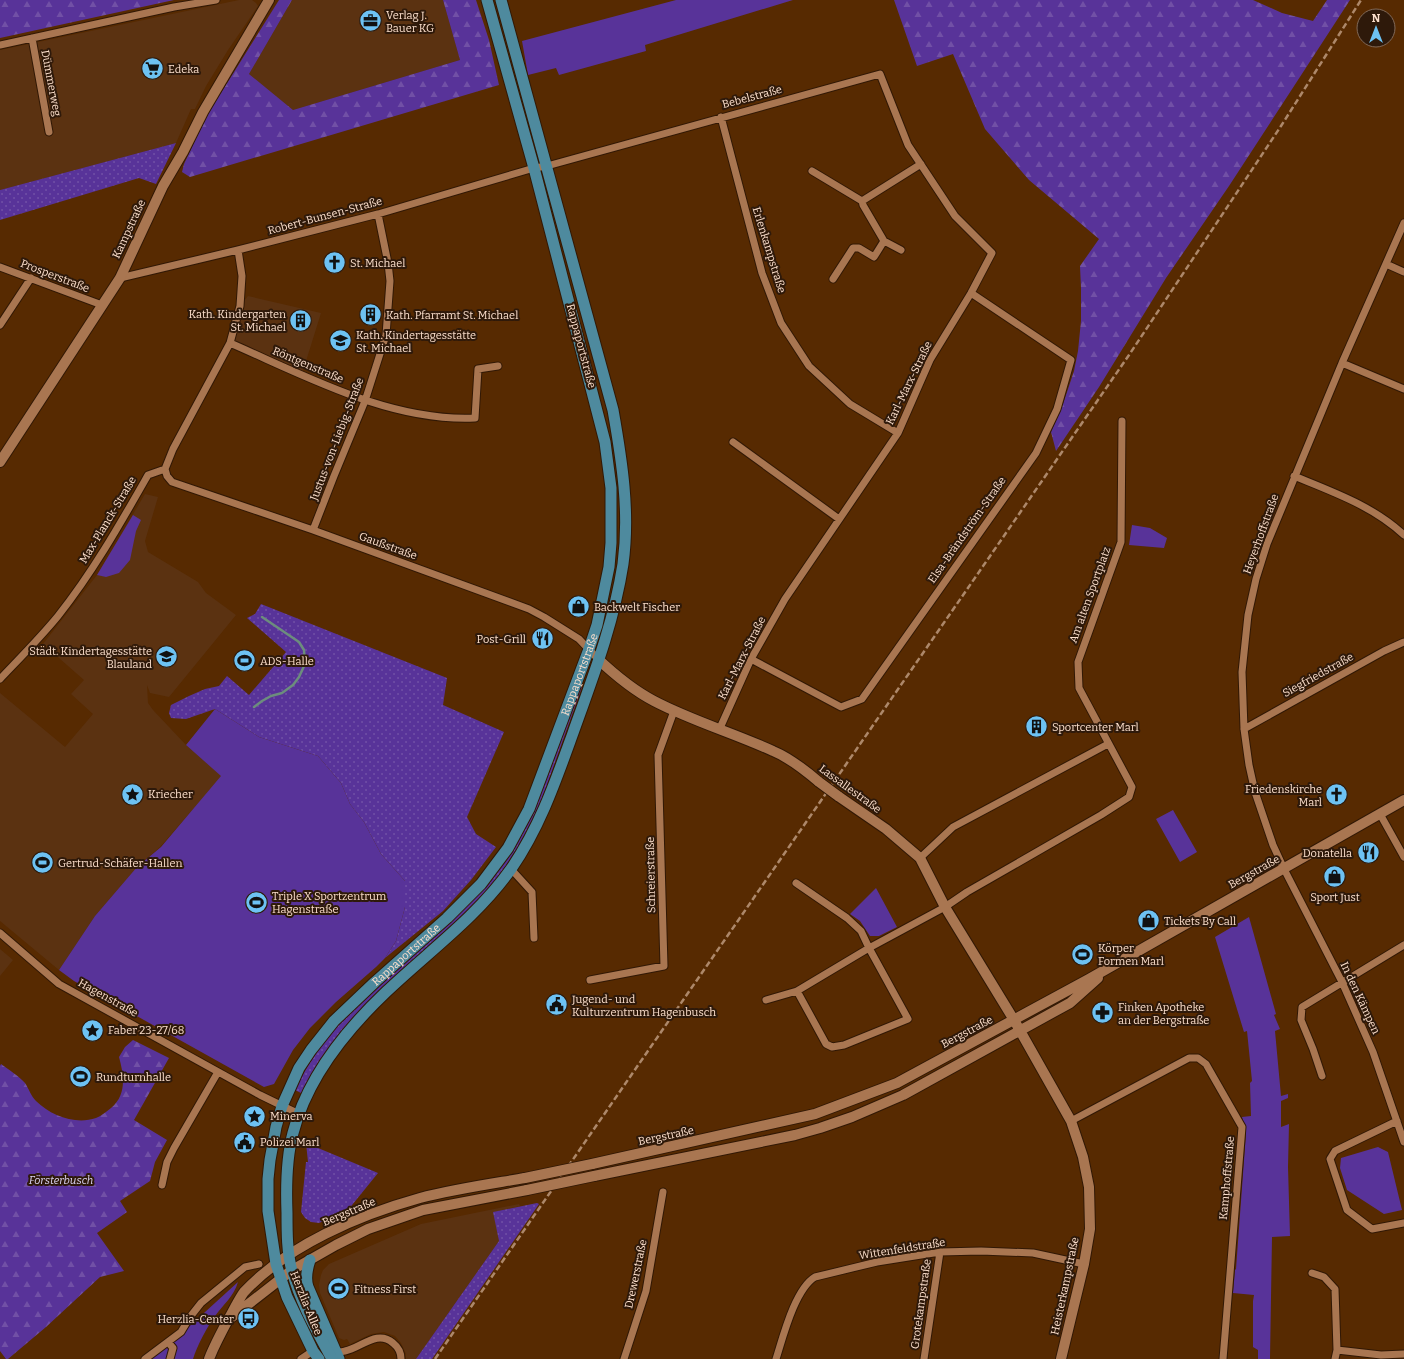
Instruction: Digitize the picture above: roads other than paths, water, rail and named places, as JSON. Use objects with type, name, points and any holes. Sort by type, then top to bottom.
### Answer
[{"type":"main road","name":"Kampstraße","points":[[2,455],[120,278],[163,186],[183,152],[203,112],[269,0]]},
{"type":"main road","name":"Rappaportstraße","points":[[276,1264],[268,1211],[268,1179],[270,1160],[282,1106],[299,1068],[334,1021],[375,982],[447,918],[481,884],[508,848],[529,809],[589,649],[597,625],[609,567],[612,530],[611,488],[605,442],[534,168],[487,0]]},
{"type":"main road","name":"Rappaportstraße","points":[[289,1255],[286,1178],[290,1148],[298,1114],[323,1066],[362,1016],[403,976],[475,911],[493,892],[527,844],[554,786],[608,634],[623,562],[625,525],[624,486],[621,453],[613,410],[501,0]]},
{"type":"main road","name":"Lassallestraße","points":[[598,659],[618,678],[653,701],[674,711],[720,728],[774,751],[798,765],[838,796],[886,829],[920,858],[945,907],[1014,1020]]},
{"type":"main road","name":"Bergstraße","points":[[209,1359],[228,1319],[243,1293],[276,1264],[330,1232],[363,1217],[420,1198],[592,1164],[815,1114],[897,1083],[1014,1020],[1284,870],[1404,800]]},
{"type":"main road","name":"Bergstraße","points":[[228,1319],[292,1270],[336,1244],[368,1229],[423,1210],[795,1135],[852,1117],[903,1095],[1070,1003],[1115,964]]},
{"type":"main road","name":"Heisterkampstraße","points":[[1014,1020],[1071,1121],[1083,1157],[1089,1187],[1090,1229],[1084,1264],[1062,1359]]},
{"type":"main road","name":"Herzlia-Allee","points":[[289,1255],[299,1291],[318,1335],[334,1355]]},
{"type":"main road","points":[[310,1260],[307,1268],[306,1281],[334,1355]]},
{"type":"main road","name":"Herzlia-Allee","points":[[276,1264],[287,1298],[316,1355]]},
{"type":"street","name":"Dümmerweg","points":[[0,45],[166,9],[216,0]]},
{"type":"street","name":"Dümmerweg","points":[[32,38],[49,132]]},
{"type":"street","name":"Bebelstraße","points":[[534,168],[547,166],[880,74],[908,145],[955,216],[992,253]]},
{"type":"street","name":"Erlenkampstraße","points":[[721,117],[762,273],[781,322],[809,366],[850,404],[898,433]]},
{"type":"street","points":[[862,201],[921,164]]},
{"type":"street","name":"Robert-Bunsen-Straße","points":[[120,278],[238,250],[378,214],[534,168]]},
{"type":"street","points":[[812,171],[862,201],[884,241],[901,250]]},
{"type":"street","name":"Justus-von-Liebig-Straße","points":[[313,530],[365,401],[386,335],[390,280],[378,214]]},
{"type":"street","name":"Heyerhoffstraße","points":[[1284,870],[1273,845],[1255,792],[1249,765],[1244,729],[1242,672],[1248,615],[1256,579],[1267,544],[1294,476],[1342,362],[1404,223]]},
{"type":"street","points":[[833,279],[853,248],[858,248],[874,257],[884,241]]},
{"type":"street","points":[[166,469],[173,449],[230,343],[240,306],[242,276],[238,250]]},
{"type":"street","name":"Karl-Marx-Straße","points":[[720,728],[751,659],[784,599],[898,433],[930,360],[971,293],[992,253]]},
{"type":"street","points":[[1386,264],[1404,272]]},
{"type":"street","name":"Prosperstraße","points":[[0,267],[102,305]]},
{"type":"street","points":[[0,325],[31,278]]},
{"type":"street","name":"Elsa-Brändström-Straße","points":[[751,659],[841,707],[862,699],[1036,453],[1057,410],[1071,360],[971,293]]},
{"type":"street","name":"Röntgenstraße","points":[[230,343],[365,401],[410,413],[453,419],[474,418],[478,369],[498,366]]},
{"type":"street","points":[[1342,362],[1404,389]]},
{"type":"street","name":"Am alten Sportplatz","points":[[766,1000],[797,991],[869,948],[945,907],[967,892],[1101,815],[1129,797],[1132,787],[1079,688],[1078,662],[1121,542],[1122,421]]},
{"type":"street","points":[[733,442],[839,519]]},
{"type":"street","name":"Gaußstraße","points":[[166,469],[167,476],[172,482],[313,530],[529,609],[579,639],[598,659]]},
{"type":"street","name":"Max-Planck-Straße","points":[[0,679],[57,617],[90,572],[118,529],[148,475],[166,469]]},
{"type":"street","points":[[1294,476],[1352,500],[1383,518],[1404,535]]},
{"type":"street","name":"Siegfriedstraße","points":[[1244,729],[1384,651],[1404,642]]},
{"type":"street","name":"Schreierstraße","points":[[590,980],[664,966],[658,755],[674,711]]},
{"type":"street","points":[[920,858],[953,827],[1108,744]]},
{"type":"street","points":[[1380,814],[1404,857]]},
{"type":"street","points":[[510,869],[532,892],[534,938]]},
{"type":"street","name":"In den Kämpen","points":[[1284,870],[1342,982],[1373,1052],[1404,1142]]},
{"type":"street","points":[[796,882],[847,918],[861,932],[908,1019],[844,1045],[832,1047],[826,1044],[797,991]]},
{"type":"street","name":"Hagenstraße","points":[[0,934],[59,984],[218,1072],[298,1114]]},
{"type":"street","points":[[1322,1076],[1301,1020],[1302,1007],[1404,945]]},
{"type":"street","name":"Kamphoffstraße","points":[[1071,1121],[1189,1058],[1198,1058],[1206,1064],[1242,1127],[1223,1359]]},
{"type":"street","points":[[162,1185],[167,1162],[218,1072]]},
{"type":"street","points":[[1397,1121],[1335,1151],[1330,1159],[1347,1210],[1372,1229],[1404,1224]]},
{"type":"street","name":"Drewerstraße","points":[[624,1359],[646,1291],[663,1192]]},
{"type":"street","name":"Wittenfeldstraße","points":[[776,1359],[790,1314],[808,1281],[815,1276],[877,1262],[940,1252],[980,1250],[1033,1253],[1084,1264]]},
{"type":"street","name":"Grotekampstraße","points":[[924,1359],[940,1252]]},
{"type":"street","points":[[147,1359],[182,1332],[201,1303],[244,1267],[259,1264]]},
{"type":"street","points":[[1312,1272],[1324,1277],[1335,1289],[1336,1359]]},
{"type":"street","points":[[334,1355],[345,1352],[374,1338],[385,1338],[397,1346],[401,1359]]},
{"type":"street","points":[[168,1342],[173,1348],[170,1359]]},
{"type":"street","points":[[1336,1350],[1381,1356],[1404,1354]]},
{"type":"street","name":"Herzlia-Allee","points":[[301,1359],[316,1355]]},
{"type":"waterway","points":[[254,707],[271,696],[282,693],[293,685],[299,677],[305,664],[304,650],[299,642],[262,617]]},
{"type":"railway","points":[[435,1359],[1129,355],[1281,126],[1361,0]]},
{"type":"place","name":"Verlag J. Bauer KG","points":[[371,21]]},
{"type":"place","name":"Edeka","points":[[153,69]]},
{"type":"place","name":"St. Michael","points":[[335,263]]},
{"type":"place","name":"Kath. Pfarramt St. Michael","points":[[371,315]]},
{"type":"place","name":"Kath. Kindergarten St. Michael","points":[[301,320]]},
{"type":"place","name":"Kath. Kindertagesstätte St. Michael","points":[[341,341]]},
{"type":"place","name":"Backwelt Fischer","points":[[578,607]]},
{"type":"place","name":"Post-Grill","points":[[542,639]]},
{"type":"place","name":"Städt. Kindertagesstätte Blauland","points":[[167,657]]},
{"type":"place","name":"ADS-Halle","points":[[244,661]]},
{"type":"place","name":"Sportcenter Marl","points":[[1036,727]]},
{"type":"place","name":"Kriecher","points":[[132,794]]},
{"type":"place","name":"Friedenskirche Marl","points":[[1337,795]]},
{"type":"place","name":"Donatella","points":[[1368,853]]},
{"type":"place","name":"Gertrud-Schäfer-Hallen","points":[[42,863]]},
{"type":"place","name":"Sport Just","points":[[1335,877]]},
{"type":"place","name":"Triple X Sportzentrum Hagenstraße","points":[[256,902]]},
{"type":"place","name":"Tickets By Call","points":[[1148,921]]},
{"type":"place","name":"Körper Formen Marl","points":[[1082,954]]},
{"type":"place","name":"Jugend- und Kulturzentrum Hagenbusch","points":[[557,1005]]},
{"type":"place","name":"Finken Apotheke an der Bergstraße","points":[[1102,1013]]},
{"type":"place","name":"Faber 23-27/68","points":[[92,1030]]},
{"type":"place","name":"Rundturnhalle","points":[[80,1077]]},
{"type":"place","name":"Minerva","points":[[255,1116]]},
{"type":"place","name":"Polizei Marl","points":[[244,1142]]},
{"type":"place","name":"Fitness First","points":[[339,1289]]},
{"type":"place","name":"Herzlia-Center","points":[[249,1319]]},
{"type":"park label","name":"Försterbusch","points":[[61,1180]]}]
